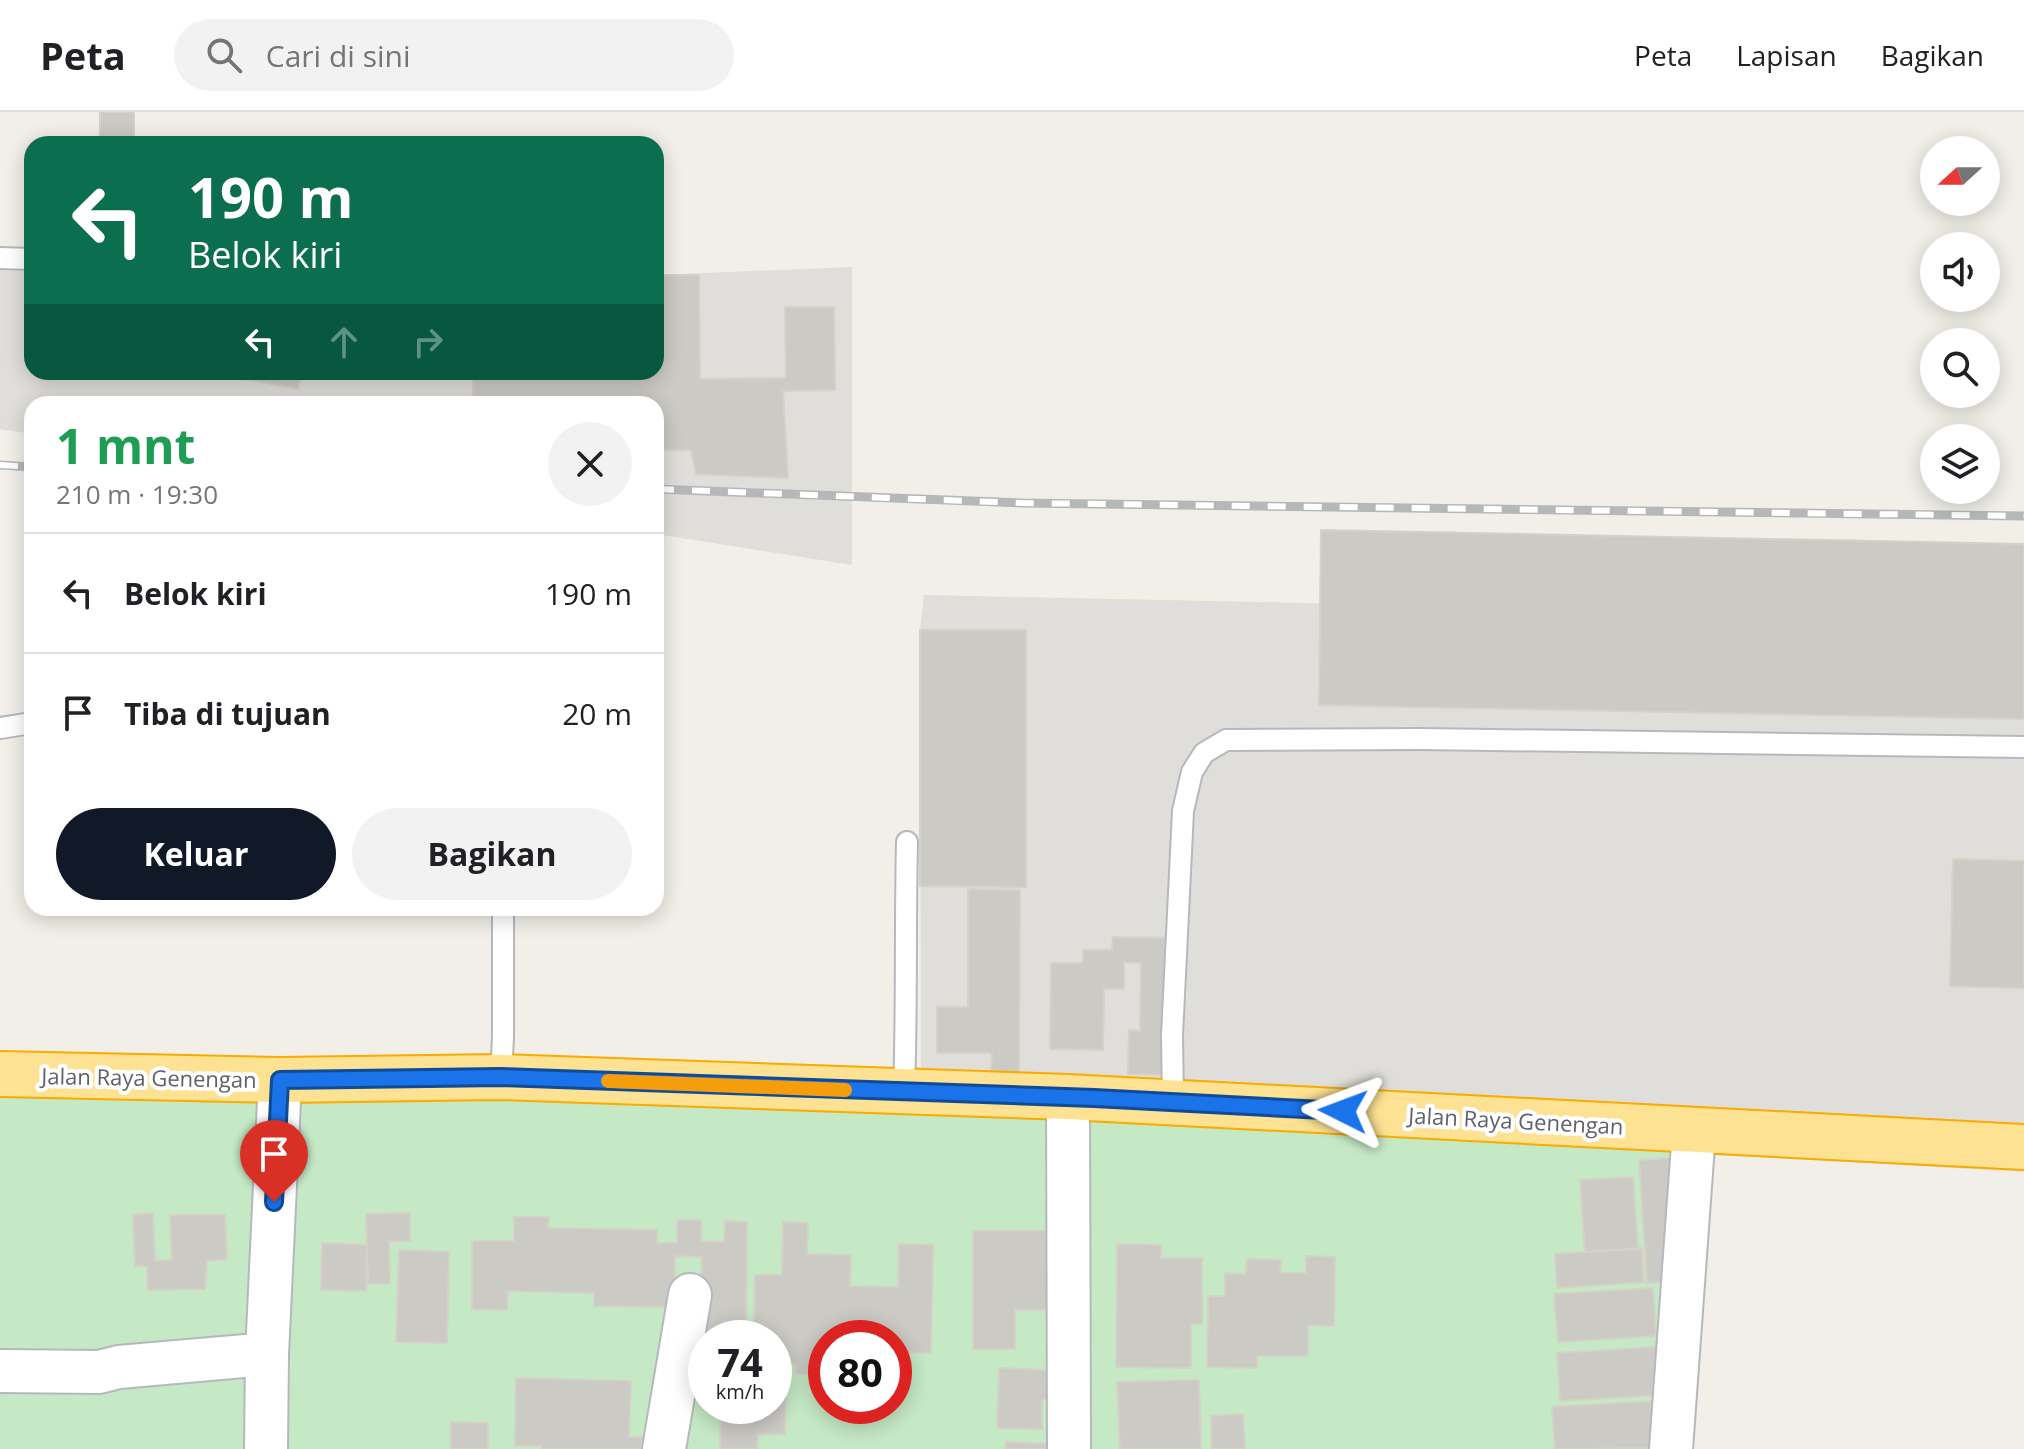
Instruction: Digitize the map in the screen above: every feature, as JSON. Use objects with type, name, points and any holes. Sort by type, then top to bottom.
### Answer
[{"type":"highway","name":"Jalan Raya Genengan","points":[[0,1074],[280,1080],[502,1057],[904,1092],[1068,1097],[1173,1080],[1694,1131],[2024,1147]]},
{"type":"street","points":[[266,1449],[267,1354],[280,1080]]},
{"type":"street","points":[[1068,1097],[1069,1449]]},
{"type":"street","points":[[1671,1449],[1694,1131]]},
{"type":"street","points":[[664,1449],[690,1295]]},
{"type":"street","points":[[0,1371],[99,1372],[119,1367],[267,1354]]},
{"type":"lane","points":[[0,258],[24,259]]},
{"type":"lane","points":[[0,728],[24,724]]},
{"type":"lane","points":[[1173,1080],[1172,1036],[1183,811],[1192,772],[1204,753],[1226,740],[1421,739],[2024,747]]},
{"type":"lane","points":[[904,1092],[907,842]]},
{"type":"lane","points":[[502,1057],[503,916]]},
{"type":"shaded area","points":[[0,266],[24,268],[24,380],[664,380],[664,275],[852,267],[852,565],[664,535],[664,396],[24,396],[24,433],[0,429]]},
{"type":"shaded area","points":[[924,595],[2024,618],[2024,1172],[1431,1139],[921,1129],[920,630]]},
{"type":"green space","points":[[0,1074],[1694,1131],[1672,1449],[0,1449]]},
{"type":"building","points":[[100,112],[134,112],[134,136],[100,136]]},
{"type":"building","points":[[664,275],[699,275],[700,379],[786,378],[785,307],[834,307],[835,390],[783,391],[788,478],[696,474],[691,450],[664,450],[664,396],[473,396],[473,380],[664,380]]},
{"type":"building","points":[[251,380],[300,380],[298,389]]},
{"type":"building","points":[[1321,530],[2024,544],[2024,719],[1319,705]]},
{"type":"building","points":[[920,630],[1026,630],[1026,887],[920,886]]},
{"type":"building","points":[[1953,859],[2024,861],[2024,988],[1950,986]]},
{"type":"building","points":[[968,889],[1020,890],[1019,1079],[991,1078],[992,1053],[937,1053],[937,1007],[968,1007]]},
{"type":"building","points":[[1113,937],[1174,938],[1171,1075],[1128,1074],[1129,1030],[1140,1031],[1141,963],[1124,962],[1124,989],[1104,989],[1103,1050],[1050,1049],[1051,963],[1083,963],[1083,950],[1112,950]]},
{"type":"building","points":[[1670,1158],[1677,1281],[1647,1283],[1639,1160]]},
{"type":"building","points":[[1633,1177],[1638,1249],[1585,1252],[1580,1180]]},
{"type":"building","points":[[153,1213],[155,1261],[172,1260],[170,1215],[225,1215],[227,1259],[207,1261],[205,1289],[148,1290],[147,1266],[135,1266],[133,1215]]},
{"type":"building","points":[[410,1213],[410,1241],[389,1241],[390,1283],[368,1284],[366,1214]]},
{"type":"building","points":[[514,1217],[549,1217],[548,1228],[657,1230],[657,1243],[677,1243],[677,1220],[701,1220],[701,1241],[724,1242],[725,1221],[747,1222],[746,1320],[700,1320],[702,1257],[675,1256],[674,1307],[594,1306],[594,1293],[508,1291],[507,1310],[472,1309],[472,1241],[514,1241]]},
{"type":"building","points":[[783,1222],[808,1223],[807,1254],[851,1255],[850,1286],[898,1287],[899,1244],[933,1245],[931,1353],[912,1352],[912,1320],[808,1320],[808,1374],[796,1374],[796,1364],[792,1364],[792,1320],[754,1320],[755,1275],[782,1275]]},
{"type":"building","points":[[973,1231],[1052,1231],[1052,1310],[1015,1310],[1015,1349],[973,1349]]},
{"type":"building","points":[[322,1243],[367,1245],[366,1291],[321,1290]]},
{"type":"building","points":[[1117,1244],[1161,1245],[1161,1258],[1202,1258],[1202,1324],[1191,1324],[1191,1368],[1116,1367]]},
{"type":"building","points":[[1642,1248],[1644,1282],[1557,1288],[1555,1254]]},
{"type":"building","points":[[399,1250],[449,1252],[447,1343],[396,1342]]},
{"type":"building","points":[[1306,1256],[1335,1257],[1334,1326],[1308,1325],[1308,1356],[1257,1356],[1257,1368],[1207,1367],[1208,1296],[1225,1296],[1225,1273],[1246,1274],[1247,1259],[1281,1260],[1280,1273],[1306,1273]]},
{"type":"building","points":[[1653,1288],[1656,1336],[1558,1342],[1554,1294]]},
{"type":"building","points":[[1656,1347],[1659,1395],[1560,1401],[1557,1353]]},
{"type":"building","points":[[999,1368],[1048,1370],[1047,1399],[1042,1400],[1042,1429],[997,1428]]},
{"type":"building","points":[[516,1378],[631,1381],[629,1437],[642,1437],[641,1449],[515,1446]]},
{"type":"building","points":[[1199,1380],[1201,1449],[1120,1449],[1117,1382]]},
{"type":"building","points":[[1651,1401],[1654,1448],[1555,1449],[1552,1407]]},
{"type":"building","points":[[1243,1414],[1245,1449],[1212,1449],[1211,1416]]},
{"type":"building","points":[[451,1422],[488,1423],[488,1449],[451,1449]]},
{"type":"building","points":[[721,1424],[785,1424],[785,1434],[758,1434],[757,1449],[720,1449]]},
{"type":"building","points":[[1006,1442],[1052,1444],[1052,1449],[1005,1449]]},
{"type":"railway","points":[[0,465],[24,466]]},
{"type":"railway","points":[[664,489],[1022,503],[2024,516]]},
{"type":"slow traffic","points":[[608,1081],[845,1090]]},
{"type":"route","points":[[274,1202],[280,1080],[501,1077],[1094,1098],[1343,1111]]}]
